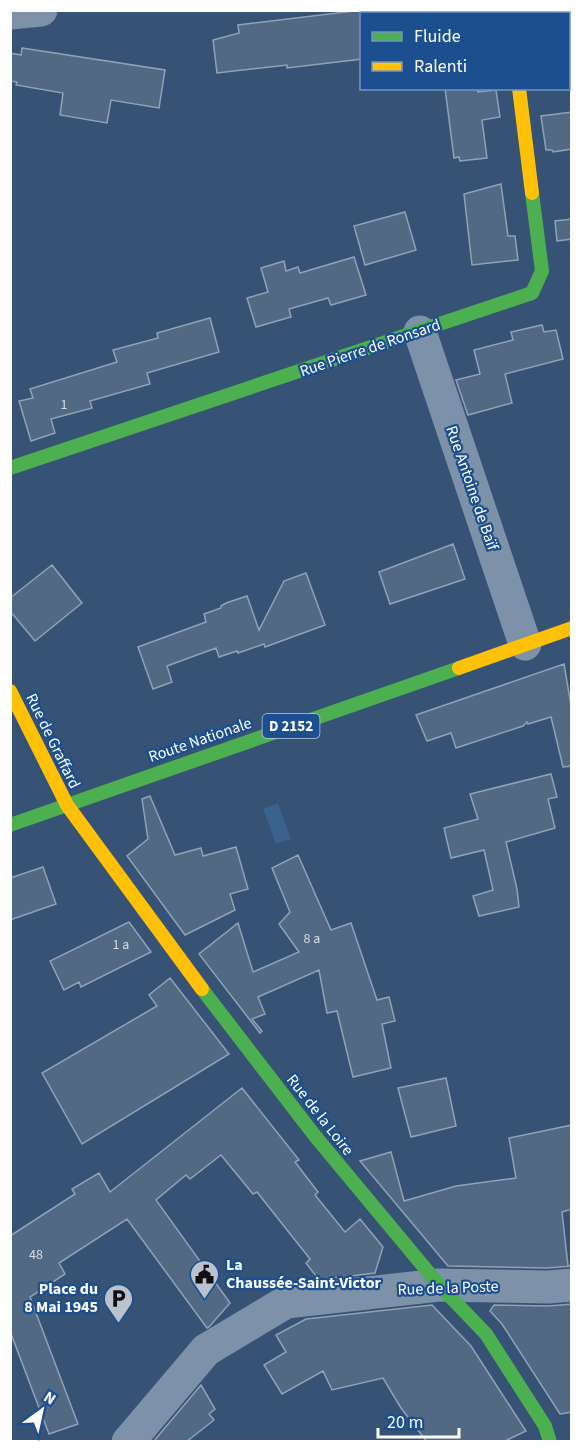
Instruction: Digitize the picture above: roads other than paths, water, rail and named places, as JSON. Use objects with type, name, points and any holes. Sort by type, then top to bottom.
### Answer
[{"type":"street","points":[[10,13],[41,10]]},
{"type":"street","name":"Rue Pierre de Ronsard","points":[[10,468],[532,293],[542,271],[519,90]]},
{"type":"street","name":"Rue Antoine de Baïf","points":[[420,332],[525,644]]},
{"type":"street","name":"Route Nationale","points":[[10,825],[572,628]]},
{"type":"street","name":"Rue de Graffard","points":[[10,691],[67,805]]},
{"type":"street","name":"Rue de la Loire","points":[[67,805],[173,951],[308,1127],[439,1285],[486,1334],[545,1426],[550,1442]]},
{"type":"street","name":"Rue de la Poste","points":[[128,1442],[206,1350],[286,1302],[439,1285],[548,1287],[572,1285]]},
{"type":"water","points":[[278,803],[291,839],[276,844],[263,809]]},
{"type":"place","name":"La Chaussée-Saint-Victor","points":[[205,1300]]},
{"type":"place","name":"Place du 8 Mai 1945","points":[[119,1324]]}]
